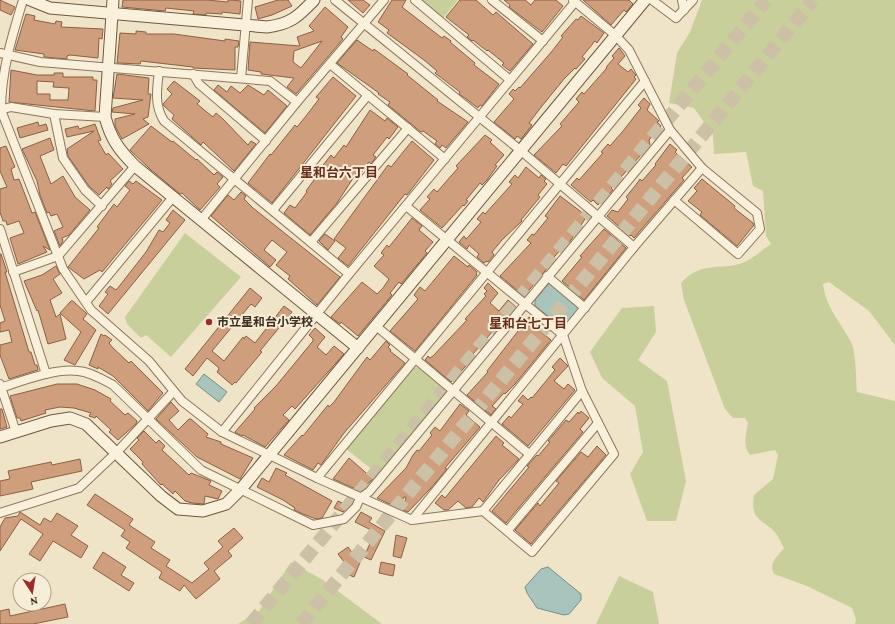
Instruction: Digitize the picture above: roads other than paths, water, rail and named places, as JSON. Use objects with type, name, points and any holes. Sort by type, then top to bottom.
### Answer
[{"type":"street","points":[[23,0],[4,54],[1,110],[63,269],[92,310],[149,361],[182,402],[222,432],[316,478],[412,520],[483,511],[582,391]]},
{"type":"street","points":[[30,0],[50,8],[267,27],[285,24],[302,13],[314,0]]},
{"type":"street","points":[[113,0],[104,117],[119,150],[135,166],[358,348]]},
{"type":"street","points":[[241,78],[248,0]]},
{"type":"street","points":[[335,0],[520,150],[634,247]]},
{"type":"street","points":[[201,220],[236,179],[297,102],[384,0]]},
{"type":"street","points":[[415,0],[510,80]]},
{"type":"street","points":[[492,0],[542,41]]},
{"type":"street","points":[[0,438],[51,421],[70,418],[86,424],[117,452],[161,496],[178,509],[203,511],[226,504],[241,489],[645,0]]},
{"type":"street","points":[[652,0],[676,18],[693,0]]},
{"type":"street","points":[[682,0],[684,10]]},
{"type":"street","points":[[222,432],[349,274],[574,1],[615,35],[629,50],[670,130],[702,168],[757,213],[760,229],[738,254],[674,200]]},
{"type":"street","points":[[4,54],[40,62],[108,66],[270,80],[297,102]]},
{"type":"street","points":[[330,64],[445,159]]},
{"type":"street","points":[[159,71],[156,101],[158,112],[164,121],[349,274]]},
{"type":"street","points":[[193,74],[198,84],[266,141]]},
{"type":"street","points":[[316,478],[645,81]]},
{"type":"street","points":[[273,210],[368,95]]},
{"type":"street","points":[[1,110],[11,107],[54,114],[104,117]]},
{"type":"street","points":[[54,114],[64,158],[86,190],[102,206]]},
{"type":"street","points":[[311,242],[408,128]]},
{"type":"street","points":[[16,432],[1,386],[46,374],[78,371],[99,377],[112,385],[201,470],[313,525],[344,519],[356,507],[360,498],[369,492],[670,130]]},
{"type":"street","points":[[13,272],[58,256],[135,166]]},
{"type":"street","points":[[412,520],[634,247],[702,168]]},
{"type":"street","points":[[86,302],[173,197]]},
{"type":"street","points":[[406,206],[487,271],[563,335],[582,391],[614,454],[532,552],[508,530],[483,511]]},
{"type":"street","points":[[0,229],[3,249],[13,272],[46,374]]},
{"type":"street","points":[[548,276],[585,308]]},
{"type":"street","points":[[376,326],[490,423],[529,454]]},
{"type":"street","points":[[0,513],[79,488],[117,452],[147,418],[173,392]]},
{"type":"street","points":[[508,530],[598,424]]},
{"type":"water","points":[[550,282],[581,307],[566,325],[561,326],[535,306],[535,300]]},
{"type":"water","points":[[204,374],[227,392],[219,402],[196,384]]},
{"type":"water","points":[[548,567],[581,594],[581,600],[569,614],[564,615],[537,608],[527,593],[525,587],[541,569]]},
{"type":"tunnel","points":[[251,624],[766,0]]},
{"type":"tunnel","points":[[301,624],[813,0]]},
{"type":"place","name":"市立星和台小学校","points":[[209,322]]},
{"type":"district","name":"星和台六丁目","points":[[339,172]]},
{"type":"district","name":"星和台七丁目","points":[[528,323]]}]
